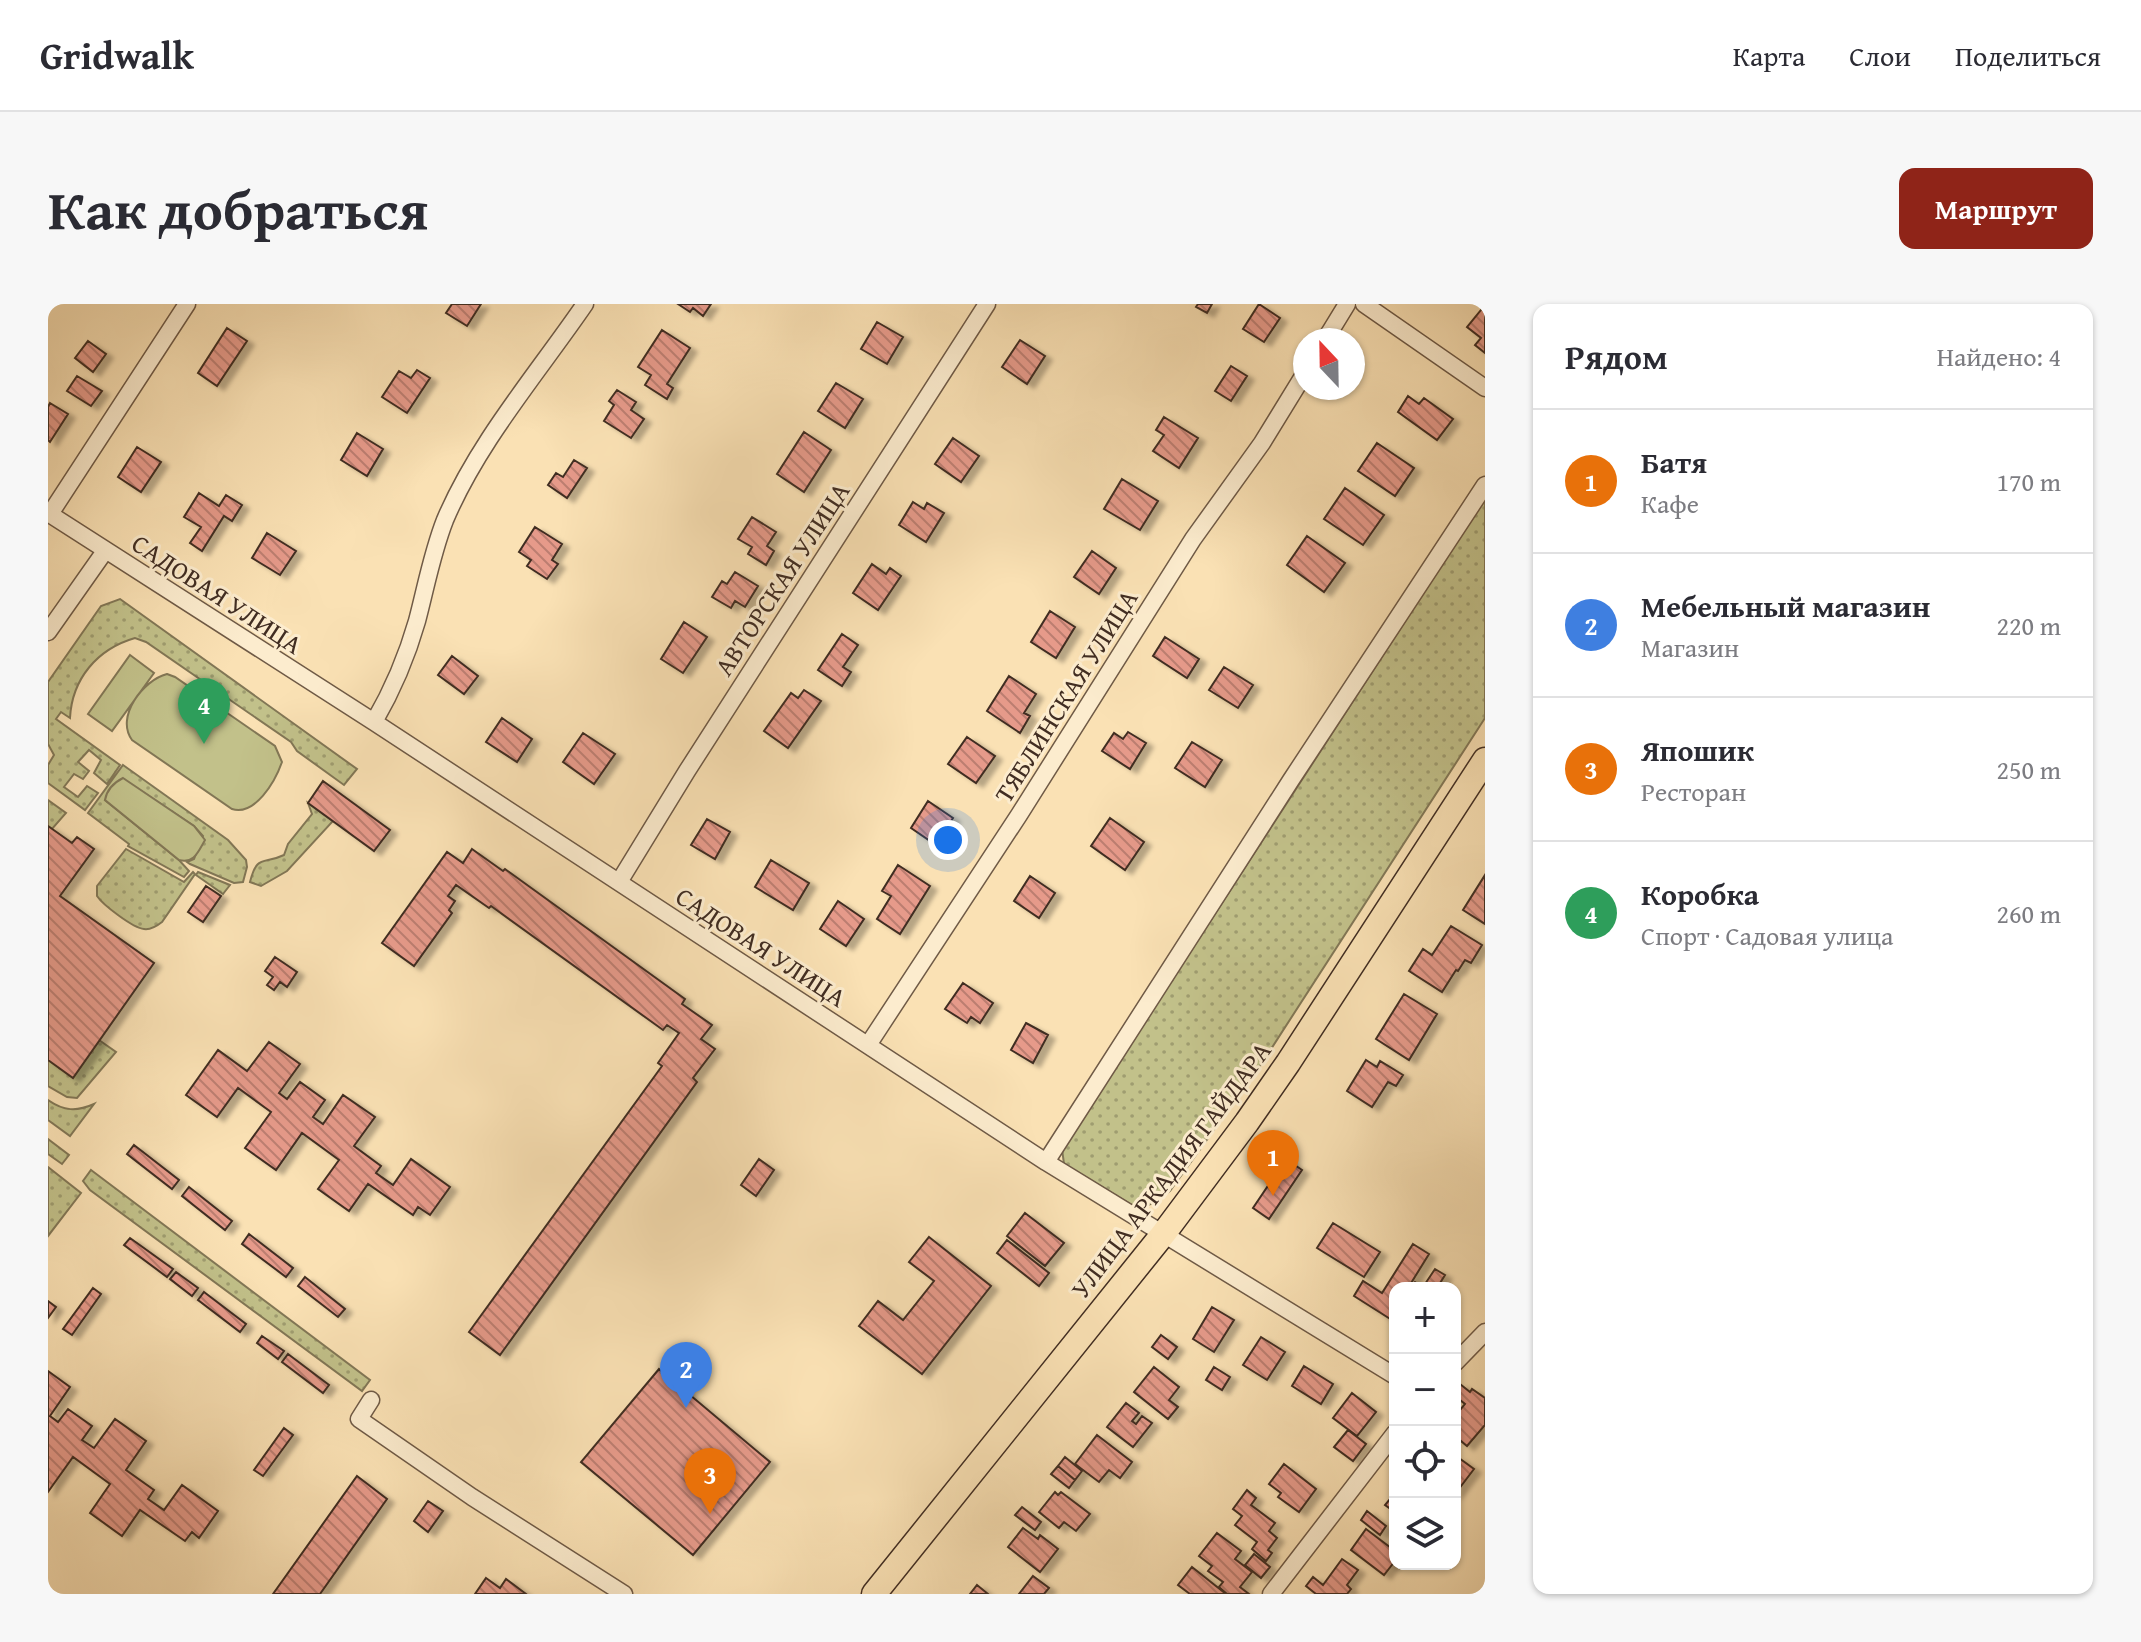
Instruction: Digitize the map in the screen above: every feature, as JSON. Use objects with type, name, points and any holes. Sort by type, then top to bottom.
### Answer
[{"type":"main road","name":"УЛИЦА АРКАДИЯ ГАЙДАРА","points":[[879,1592],[1164,1233],[1288,1063],[1485,760]]},
{"type":"street","points":[[49,514],[187,304]]},
{"type":"street","points":[[374,722],[399,671],[417,622],[429,563],[460,488],[484,447],[585,304]]},
{"type":"street","name":"АВТОРСКАЯ УЛИЦА","points":[[619,882],[987,304]]},
{"type":"street","points":[[1332,328],[1347,304]]},
{"type":"street","points":[[1364,304],[1485,388]]},
{"type":"street","name":"ТЯБЛИНСКАЯ УЛИЦА","points":[[868,1045],[1019,815],[1193,539],[1262,443],[1293,393]]},
{"type":"street","points":[[1046,1162],[1485,485]]},
{"type":"street","name":"САДОВАЯ УЛИЦА","points":[[49,514],[374,722],[1046,1162],[1389,1372]]},
{"type":"street","name":"САДОВАЯ УЛИЦА","points":[[48,632],[105,551]]},
{"type":"street","points":[[1461,1357],[1485,1332]]},
{"type":"street","points":[[371,1400],[359,1419],[472,1497],[624,1594]]},
{"type":"street","points":[[1271,1594],[1389,1441]]},
{"type":"shaded area","points":[[1485,498],[1485,718],[1260,1066],[1170,1191],[1146,1207],[1132,1205],[1064,1164],[1062,1149]]},
{"type":"shaded area","points":[[120,599],[357,769],[344,785],[297,751],[291,742],[146,642],[135,638],[98,658],[81,678],[70,718],[61,712],[56,719],[120,765],[107,784],[94,773],[101,760],[89,750],[78,762],[89,771],[83,779],[74,774],[64,787],[78,797],[87,786],[98,793],[85,810],[48,783],[48,765],[54,755],[48,744],[48,682],[101,606]]},
{"type":"shaded area","points":[[130,655],[154,673],[112,731],[88,714]]},
{"type":"shaded area","points":[[167,674],[275,746],[282,762],[279,770],[263,796],[249,807],[232,809],[132,740],[127,721],[134,701],[149,684]]},
{"type":"shaded area","points":[[123,765],[228,840],[246,860],[243,882],[234,883],[187,862],[194,859],[203,836],[194,826],[123,779],[105,800],[179,860],[189,871],[184,877],[128,846],[88,813]]},
{"type":"shaded area","points":[[123,778],[194,826],[205,840],[195,856],[179,860],[105,800],[111,787]]},
{"type":"shaded area","points":[[48,800],[66,813],[52,829],[48,826]]},
{"type":"shaded area","points":[[308,803],[333,821],[287,871],[261,886],[250,882],[258,864],[284,855],[288,844],[312,814]]},
{"type":"shaded area","points":[[126,849],[184,882],[193,872],[195,874],[162,922],[151,928],[133,925],[97,896],[97,886]]},
{"type":"shaded area","points":[[198,872],[230,885],[223,894],[196,875]]},
{"type":"shaded area","points":[[99,1040],[116,1052],[77,1098],[67,1097],[48,1086],[48,1060]]},
{"type":"shaded area","points":[[48,1100],[70,1109],[94,1104],[70,1136],[48,1120]]},
{"type":"shaded area","points":[[48,1139],[69,1155],[62,1164],[48,1154]]},
{"type":"shaded area","points":[[48,1167],[81,1193],[48,1236]]},
{"type":"shaded area","points":[[91,1170],[370,1380],[362,1391],[90,1190],[83,1181]]},
{"type":"building","points":[[452,304],[481,304],[467,326],[446,313]]},
{"type":"building","points":[[678,304],[711,304],[703,316],[693,308],[690,312]]},
{"type":"building","points":[[1198,304],[1212,304],[1207,313],[1196,307]]},
{"type":"building","points":[[1259,304],[1280,318],[1264,342],[1243,329]]},
{"type":"building","points":[[1485,305],[1485,353],[1475,345],[1481,338],[1467,327]]},
{"type":"building","points":[[877,322],[903,337],[887,364],[861,349]]},
{"type":"building","points":[[227,328],[247,341],[217,386],[198,373]]},
{"type":"building","points":[[662,330],[690,348],[667,384],[673,388],[667,399],[645,385],[651,375],[638,367]]},
{"type":"building","points":[[1020,340],[1045,356],[1027,384],[1002,367]]},
{"type":"building","points":[[88,341],[106,354],[93,372],[75,358]]},
{"type":"building","points":[[1231,366],[1247,376],[1231,401],[1215,391]]},
{"type":"building","points":[[417,370],[430,378],[407,413],[382,397],[399,371],[411,378]]},
{"type":"building","points":[[77,376],[102,391],[91,406],[67,391]]},
{"type":"building","points":[[836,383],[863,399],[845,428],[818,411]]},
{"type":"building","points":[[617,390],[636,402],[631,410],[644,419],[631,438],[604,421],[614,405],[609,401]]},
{"type":"building","points":[[1408,396],[1419,404],[1424,398],[1453,419],[1437,440],[1398,412]]},
{"type":"building","points":[[50,403],[68,414],[50,442],[48,407]]},
{"type":"building","points":[[1164,417],[1198,438],[1179,468],[1153,451],[1164,435],[1156,430]]},
{"type":"building","points":[[804,432],[831,450],[804,492],[777,474]]},
{"type":"building","points":[[357,433],[383,449],[367,476],[341,460]]},
{"type":"building","points":[[953,438],[979,456],[961,482],[935,464]]},
{"type":"building","points":[[1377,443],[1414,468],[1395,496],[1358,471]]},
{"type":"building","points":[[137,447],[161,462],[141,492],[118,477]]},
{"type":"building","points":[[574,460],[587,468],[567,498],[548,485],[556,473],[563,477]]},
{"type":"building","points":[[1122,479],[1158,501],[1140,530],[1104,509]]},
{"type":"building","points":[[1345,488],[1384,515],[1363,545],[1324,519]]},
{"type":"building","points":[[199,493],[219,506],[226,495],[242,505],[232,521],[224,516],[202,551],[190,543],[201,527],[184,517]]},
{"type":"building","points":[[913,502],[924,509],[927,503],[944,513],[926,542],[899,525]]},
{"type":"building","points":[[752,517],[776,532],[767,546],[774,551],[766,565],[748,554],[752,547],[738,539]]},
{"type":"building","points":[[535,527],[562,544],[552,560],[558,564],[547,579],[527,566],[531,560],[519,552]]},
{"type":"building","points":[[267,533],[296,551],[280,575],[252,558]]},
{"type":"building","points":[[1307,536],[1345,563],[1324,592],[1287,565]]},
{"type":"building","points":[[1092,551],[1116,568],[1099,594],[1074,577]]},
{"type":"building","points":[[872,564],[886,574],[890,568],[901,576],[878,610],[853,593]]},
{"type":"building","points":[[735,572],[758,586],[745,607],[735,601],[731,608],[712,597],[722,581],[727,584]]},
{"type":"building","points":[[1050,611],[1075,627],[1056,658],[1031,642]]},
{"type":"building","points":[[684,622],[707,637],[683,673],[661,659]]},
{"type":"building","points":[[842,634],[858,645],[843,667],[851,672],[842,686],[818,670]]},
{"type":"building","points":[[1165,637],[1199,659],[1187,678],[1153,656]]},
{"type":"building","points":[[452,656],[478,676],[464,694],[438,675]]},
{"type":"building","points":[[1224,667],[1253,685],[1238,708],[1209,690]]},
{"type":"building","points":[[1009,676],[1036,694],[1024,713],[1030,716],[1020,733],[987,711]]},
{"type":"building","points":[[804,690],[821,701],[788,748],[764,731],[791,693],[798,698]]},
{"type":"building","points":[[502,718],[532,739],[517,762],[486,742]]},
{"type":"building","points":[[1128,732],[1146,743],[1130,769],[1102,751],[1114,733],[1123,739]]},
{"type":"building","points":[[583,733],[615,754],[594,784],[563,762]]},
{"type":"building","points":[[967,737],[995,756],[976,783],[948,764]]},
{"type":"building","points":[[1192,742],[1222,760],[1205,787],[1175,768]]},
{"type":"building","points":[[323,781],[390,830],[374,851],[308,803]]},
{"type":"building","points":[[928,801],[953,818],[936,845],[911,828]]},
{"type":"building","points":[[1110,818],[1144,842],[1125,870],[1091,846]]},
{"type":"building","points":[[707,819],[730,832],[715,859],[691,845]]},
{"type":"building","points":[[48,826],[72,843],[77,837],[94,849],[60,896],[154,963],[73,1078],[48,1060]]},
{"type":"building","points":[[472,849],[503,871],[505,869],[685,999],[682,1004],[712,1025],[701,1039],[715,1049],[693,1078],[697,1082],[500,1355],[469,1332],[662,1066],[658,1063],[679,1033],[667,1025],[663,1030],[491,906],[489,908],[456,885],[448,896],[455,901],[449,910],[452,913],[414,966],[382,943],[447,852],[463,863]]},
{"type":"building","points":[[771,860],[809,883],[793,910],[755,887]]},
{"type":"building","points":[[898,865],[930,886],[900,934],[877,919],[891,896],[882,891]]},
{"type":"building","points":[[1485,875],[1485,924],[1463,910]]},
{"type":"building","points":[[1030,876],[1055,893],[1039,918],[1014,901]]},
{"type":"building","points":[[206,886],[221,896],[203,922],[188,912]]},
{"type":"building","points":[[838,901],[864,919],[846,946],[820,929]]},
{"type":"building","points":[[1451,926],[1482,945],[1471,963],[1465,960],[1456,970],[1442,992],[1409,971],[1423,949],[1432,955]]},
{"type":"building","points":[[275,957],[297,972],[287,987],[280,982],[274,990],[267,985],[273,977],[265,971]]},
{"type":"building","points":[[963,983],[993,1003],[980,1023],[971,1017],[967,1023],[945,1009]]},
{"type":"building","points":[[1404,994],[1437,1014],[1409,1060],[1376,1039]]},
{"type":"building","points":[[1026,1023],[1048,1035],[1033,1063],[1011,1050]]},
{"type":"building","points":[[269,1042],[300,1064],[279,1093],[287,1099],[300,1082],[325,1100],[313,1117],[323,1124],[343,1095],[375,1117],[354,1146],[381,1166],[376,1173],[393,1185],[411,1159],[450,1187],[430,1215],[418,1207],[413,1215],[368,1184],[349,1211],[318,1189],[339,1160],[302,1133],[276,1170],[245,1148],[271,1112],[238,1088],[217,1117],[186,1095],[218,1050],[247,1071]]},
{"type":"building","points":[[1366,1060],[1377,1067],[1380,1061],[1403,1075],[1396,1086],[1388,1082],[1372,1107],[1347,1091]]},
{"type":"building","points":[[134,1145],[179,1180],[172,1189],[127,1154]]},
{"type":"building","points":[[759,1159],[774,1170],[756,1196],[741,1185]]},
{"type":"building","points":[[1286,1159],[1302,1170],[1269,1219],[1253,1208]]},
{"type":"building","points":[[189,1187],[232,1221],[225,1230],[182,1196]]},
{"type":"building","points":[[1025,1213],[1064,1243],[1045,1266],[1007,1236]]},
{"type":"building","points":[[1333,1223],[1380,1252],[1364,1277],[1317,1248]]},
{"type":"building","points":[[249,1234],[293,1268],[286,1277],[242,1244]]},
{"type":"building","points":[[929,1237],[991,1286],[922,1374],[859,1326],[878,1301],[903,1320],[934,1281],[909,1262]]},
{"type":"building","points":[[130,1238],[173,1269],[167,1277],[124,1245]]},
{"type":"building","points":[[1007,1240],[1049,1273],[1039,1286],[997,1253]]},
{"type":"building","points":[[1413,1244],[1429,1254],[1412,1282],[1389,1282],[1389,1318],[1354,1296],[1363,1281],[1382,1293]]},
{"type":"building","points":[[1435,1269],[1445,1275],[1441,1282],[1426,1282]]},
{"type":"building","points":[[176,1272],[198,1288],[192,1296],[170,1279]]},
{"type":"building","points":[[305,1277],[345,1309],[338,1317],[298,1286]]},
{"type":"building","points":[[93,1288],[101,1294],[72,1335],[63,1329]]},
{"type":"building","points":[[204,1292],[246,1324],[240,1332],[198,1300]]},
{"type":"building","points":[[48,1301],[56,1307],[48,1318]]},
{"type":"building","points":[[1212,1307],[1234,1320],[1214,1352],[1193,1339]]},
{"type":"building","points":[[1161,1335],[1177,1347],[1168,1359],[1152,1347]]},
{"type":"building","points":[[262,1336],[284,1351],[278,1359],[257,1343]]},
{"type":"building","points":[[1261,1337],[1285,1352],[1267,1380],[1243,1365]]},
{"type":"building","points":[[288,1354],[329,1385],[323,1393],[282,1362]]},
{"type":"building","points":[[1304,1366],[1333,1384],[1321,1404],[1292,1386]]},
{"type":"building","points":[[1154,1367],[1179,1387],[1169,1400],[1178,1407],[1168,1419],[1134,1392]]},
{"type":"building","points":[[1214,1367],[1230,1377],[1222,1390],[1206,1380]]},
{"type":"building","points":[[659,1369],[770,1462],[693,1555],[581,1462]]},
{"type":"building","points":[[48,1371],[70,1387],[50,1416],[58,1422],[68,1409],[92,1426],[82,1440],[94,1448],[115,1419],[146,1441],[126,1470],[154,1490],[148,1499],[164,1510],[182,1485],[218,1511],[199,1538],[192,1532],[185,1541],[140,1510],[122,1536],[90,1513],[110,1484],[73,1457],[48,1492]]},
{"type":"building","points":[[1461,1385],[1485,1398],[1485,1425],[1467,1446],[1461,1441],[1461,1409],[1465,1404],[1461,1401]]},
{"type":"building","points":[[1352,1393],[1376,1412],[1357,1436],[1333,1418]]},
{"type":"building","points":[[1126,1403],[1139,1413],[1132,1421],[1136,1424],[1142,1416],[1152,1423],[1133,1447],[1107,1427]]},
{"type":"building","points":[[284,1428],[293,1435],[263,1476],[254,1470]]},
{"type":"building","points":[[1348,1430],[1366,1444],[1353,1461],[1334,1447]]},
{"type":"building","points":[[1097,1435],[1132,1462],[1120,1478],[1109,1470],[1099,1482],[1075,1464]]},
{"type":"building","points":[[1065,1457],[1082,1471],[1075,1480],[1058,1466]]},
{"type":"building","points":[[1461,1459],[1474,1469],[1461,1486]]},
{"type":"building","points":[[1284,1464],[1316,1489],[1299,1512],[1278,1497],[1281,1493],[1269,1484]]},
{"type":"building","points":[[1058,1466],[1075,1480],[1069,1488],[1051,1474]]},
{"type":"building","points":[[357,1476],[387,1499],[320,1594],[273,1594]]},
{"type":"building","points":[[1247,1490],[1256,1498],[1251,1505],[1275,1523],[1269,1531],[1277,1538],[1268,1550],[1272,1553],[1266,1561],[1252,1549],[1257,1542],[1235,1525],[1242,1516],[1233,1509]]},
{"type":"building","points":[[1055,1492],[1058,1495],[1061,1492],[1090,1514],[1076,1531],[1064,1522],[1059,1528],[1039,1512]]},
{"type":"building","points":[[428,1501],[443,1511],[428,1532],[414,1521]]},
{"type":"building","points":[[1022,1507],[1041,1522],[1035,1530],[1015,1515]]},
{"type":"building","points":[[1367,1511],[1386,1526],[1380,1535],[1361,1520]]},
{"type":"building","points":[[1023,1528],[1038,1539],[1040,1535],[1058,1549],[1040,1572],[1008,1547]]},
{"type":"building","points":[[1366,1529],[1389,1546],[1389,1569],[1384,1575],[1351,1550]]},
{"type":"building","points":[[1217,1533],[1241,1551],[1235,1559],[1252,1572],[1240,1587],[1249,1594],[1227,1594],[1219,1587],[1223,1582],[1208,1571],[1212,1566],[1199,1556]]},
{"type":"building","points":[[1254,1554],[1270,1567],[1261,1578],[1245,1565]]},
{"type":"building","points":[[1342,1559],[1358,1570],[1347,1585],[1351,1589],[1347,1594],[1316,1594],[1306,1586],[1313,1577],[1323,1585]]},
{"type":"building","points":[[1192,1567],[1226,1594],[1190,1594],[1178,1585]]},
{"type":"building","points":[[1033,1576],[1049,1588],[1044,1594],[1019,1594]]},
{"type":"building","points":[[486,1578],[500,1588],[506,1579],[526,1594],[475,1594]]},
{"type":"building","points":[[977,1585],[988,1594],[970,1594]]},
{"type":"place","name":"Коробка","points":[[204,744]]},
{"type":"place","name":"Батя","points":[[1273,1196]]},
{"type":"place","name":"Мебельный магазин","points":[[686,1408]]},
{"type":"place","name":"Япошик","points":[[710,1514]]}]
